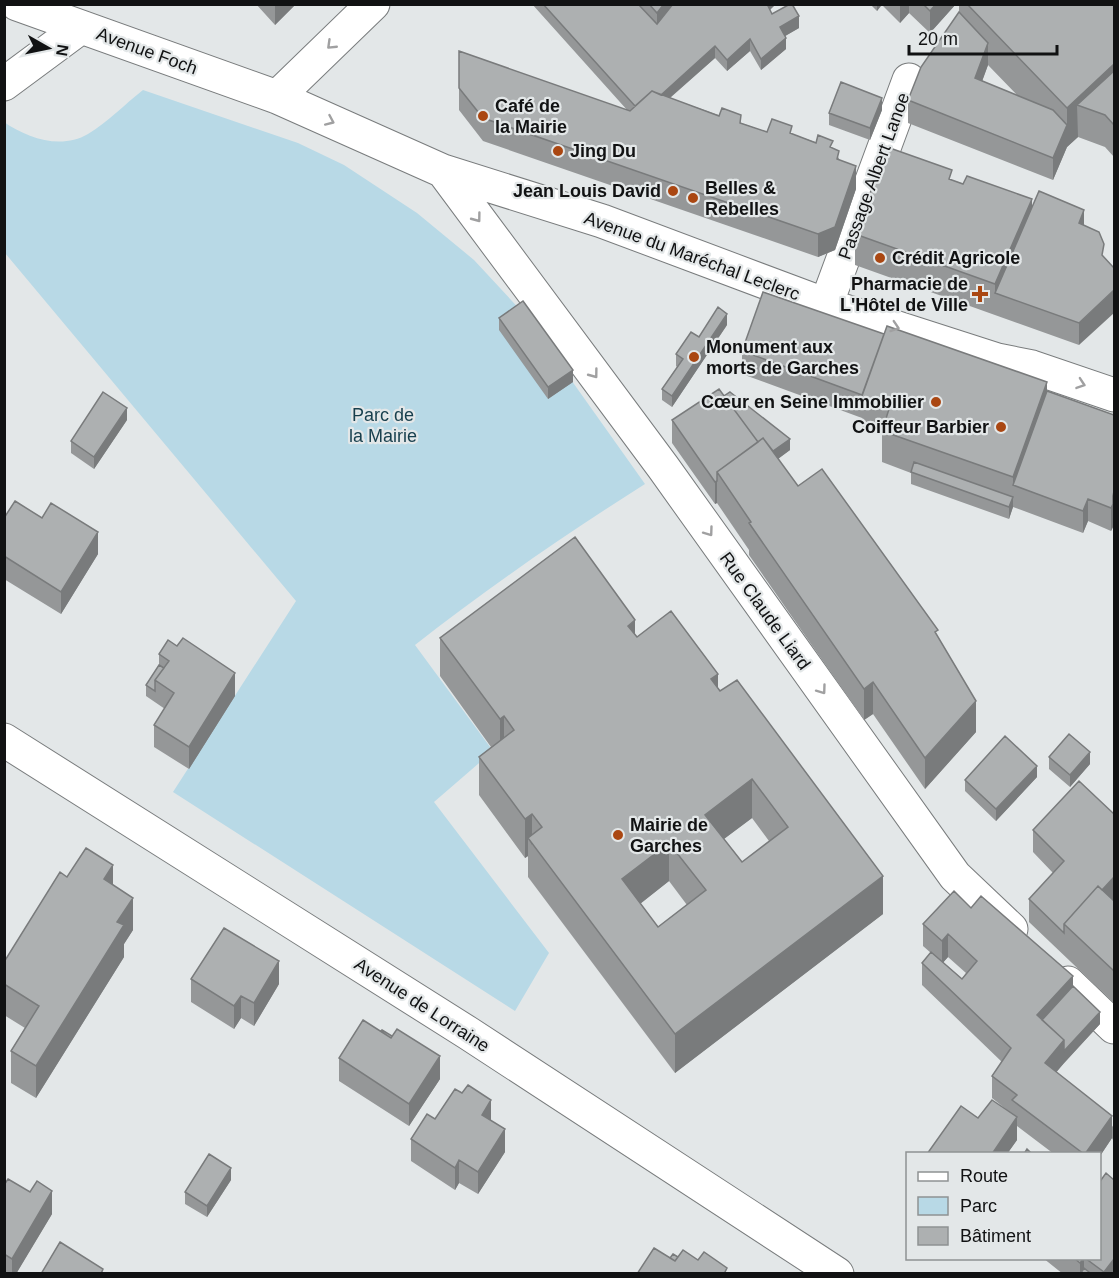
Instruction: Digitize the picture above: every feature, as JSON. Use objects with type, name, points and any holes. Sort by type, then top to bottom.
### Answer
[{"type":"street","name":"Avenue Foch","points":[[17,4],[84,16],[277,97]]},
{"type":"street","points":[[277,97],[374,4]]},
{"type":"street","points":[[4,84],[84,16]]},
{"type":"street","name":"Passage Albert Lanoe","points":[[826,305],[909,80]]},
{"type":"street","name":"Avenue du Maréchal Leclerc","points":[[277,97],[442,171],[602,221],[826,305],[997,360],[1032,367],[1114,395]]},
{"type":"street","name":"Rue Claude Liard","points":[[442,171],[663,467],[955,876],[1114,1027]]},
{"type":"street","name":"Avenue de Lorraine","points":[[4,740],[458,1027],[837,1274]]},
{"type":"green space","name":"Parc de la Mairie","points":[[143,90],[298,143],[344,165],[417,213],[474,260],[525,315],[645,484],[528,562],[415,645],[493,751],[434,802],[549,953],[515,1011],[173,792],[296,601],[5,253],[4,122],[23,133],[44,140],[78,139],[102,124]]},
{"type":"building","points":[[543,4],[638,4],[657,24],[673,4],[767,4],[772,14],[792,4],[799,16],[780,27],[786,38],[761,59],[750,39],[727,60],[715,46],[661,95],[652,91],[635,106]]},
{"type":"building","points":[[649,4],[664,4],[657,13]]},
{"type":"building","points":[[923,4],[936,4],[930,11]]},
{"type":"building","points":[[967,4],[1114,4],[1114,64],[1067,108]]},
{"type":"building","points":[[959,12],[988,43],[975,78],[1053,110],[1067,125],[1053,158],[908,100],[921,67]]},
{"type":"building","points":[[459,51],[630,111],[652,91],[719,116],[722,108],[741,115],[740,123],[767,132],[772,119],[792,126],[790,133],[816,143],[818,135],[833,141],[830,147],[839,151],[837,159],[856,166],[835,227],[818,234],[483,118],[459,88]]},
{"type":"building","points":[[1114,71],[1114,125],[1105,115],[1077,105]]},
{"type":"building","points":[[841,82],[882,98],[870,128],[829,113]]},
{"type":"building","points":[[887,147],[952,170],[949,179],[963,184],[967,176],[1032,199],[995,284],[855,234]]},
{"type":"building","points":[[1039,191],[1084,210],[1079,223],[1099,232],[1104,244],[1102,255],[1114,268],[1114,290],[1079,323],[995,293]]},
{"type":"building","points":[[763,292],[884,334],[862,395],[742,351]]},
{"type":"building","points":[[523,301],[573,370],[548,387],[499,318]]},
{"type":"building","points":[[718,307],[727,314],[672,396],[662,389],[683,359],[676,354],[691,332],[699,337]]},
{"type":"building","points":[[887,326],[1047,382],[1013,477],[882,431],[890,406],[862,396]]},
{"type":"building","points":[[719,389],[758,442],[717,472],[715,482],[672,420]]},
{"type":"building","points":[[1047,391],[1114,415],[1114,491],[1111,508],[1088,499],[1083,511],[1013,485]]},
{"type":"building","points":[[103,392],[127,408],[94,457],[71,441]]},
{"type":"building","points":[[730,392],[790,439],[773,451],[763,438],[758,442],[724,396]]},
{"type":"building","points":[[763,438],[798,486],[822,469],[938,630],[935,632],[976,701],[925,758],[873,682],[864,689],[749,523],[751,522],[717,472]]},
{"type":"building","points":[[914,462],[1013,497],[1009,507],[911,472]]},
{"type":"building","points":[[15,501],[42,518],[51,503],[98,532],[61,592],[4,556],[4,518]]},
{"type":"building","name":"Mairie de Garches","points":[[575,537],[635,620],[628,626],[637,637],[671,611],[718,674],[711,679],[720,691],[737,680],[883,876],[675,1034],[528,838],[542,827],[532,814],[525,819],[479,757],[514,730],[504,716],[500,719],[440,638]],"holes":[[[752,779],[788,827],[742,862],[705,815]],[[669,843],[706,890],[658,927],[622,879]]]},
{"type":"building","points":[[183,638],[235,673],[189,747],[154,725],[174,693],[155,680],[169,661],[159,654],[168,640],[177,646]]},
{"type":"building","points":[[159,665],[164,668],[155,680],[155,691],[146,685]]},
{"type":"building","points":[[1069,734],[1090,752],[1070,775],[1049,757]]},
{"type":"building","points":[[1005,736],[1037,766],[996,809],[965,780]]},
{"type":"building","points":[[1079,781],[1114,814],[1114,877],[1102,890],[1098,886],[1064,924],[1064,933],[1029,899],[1064,861],[1033,830]]},
{"type":"building","points":[[86,848],[113,865],[104,879],[133,898],[117,922],[124,925],[36,1066],[11,1051],[39,1006],[4,984],[4,962],[60,872],[67,877]]},
{"type":"building","points":[[1098,886],[1114,901],[1114,971],[1064,924]]},
{"type":"building","points":[[954,891],[971,908],[981,896],[1073,976],[1037,1015],[1064,1040],[1045,1063],[1112,1116],[1086,1152],[1081,1152],[1012,1100],[1017,1095],[992,1076],[1011,1048],[922,963],[931,952],[962,979],[977,961],[948,934],[942,941],[923,924]]},
{"type":"building","points":[[224,928],[279,961],[254,1003],[241,996],[234,1006],[191,979]]},
{"type":"building","points":[[1073,986],[1100,1012],[1064,1051],[1064,1040],[1042,1020]]},
{"type":"building","points":[[363,1020],[391,1038],[397,1029],[440,1056],[409,1104],[339,1058]]},
{"type":"building","points":[[468,1085],[491,1100],[482,1115],[505,1129],[478,1172],[459,1160],[455,1168],[411,1139],[427,1114],[435,1119],[455,1089],[462,1093]]},
{"type":"building","points":[[992,1100],[1017,1117],[993,1152],[928,1152],[961,1106],[978,1118]]},
{"type":"building","points":[[209,1154],[231,1168],[207,1206],[185,1192]]},
{"type":"building","points":[[1106,1173],[1114,1180],[1114,1259],[1104,1272],[1088,1260],[1101,1260],[1101,1180]]},
{"type":"building","points":[[8,1179],[30,1192],[37,1181],[52,1191],[12,1259],[4,1254],[4,1185]]},
{"type":"building","points":[[60,1242],[103,1269],[101,1274],[41,1274]]},
{"type":"building","points":[[654,1248],[675,1261],[683,1250],[698,1260],[704,1252],[727,1268],[724,1274],[637,1274]]},
{"type":"building","points":[[673,1254],[678,1257],[675,1261],[670,1258]]},
{"type":"building","points":[[1084,1268],[1089,1272],[1089,1274],[1081,1273]]},
{"type":"place","name":"Café de la Mairie","points":[[483,116]]},
{"type":"place","name":"Jing Du","points":[[558,151]]},
{"type":"place","name":"Jean Louis David","points":[[673,191]]},
{"type":"place","name":"Belles & Rebelles","points":[[693,198]]},
{"type":"place","name":"Crédit Agricole","points":[[880,258]]},
{"type":"place","name":"Pharmacie de L'Hôtel de Ville","points":[[980,294]]},
{"type":"place","name":"Monument aux morts de Garches","points":[[694,357]]},
{"type":"place","name":"Cœur en Seine Immobilier","points":[[936,402]]},
{"type":"place","name":"Coiffeur Barbier","points":[[1001,427]]},
{"type":"place","name":"Mairie de Garches","points":[[618,835]]}]
